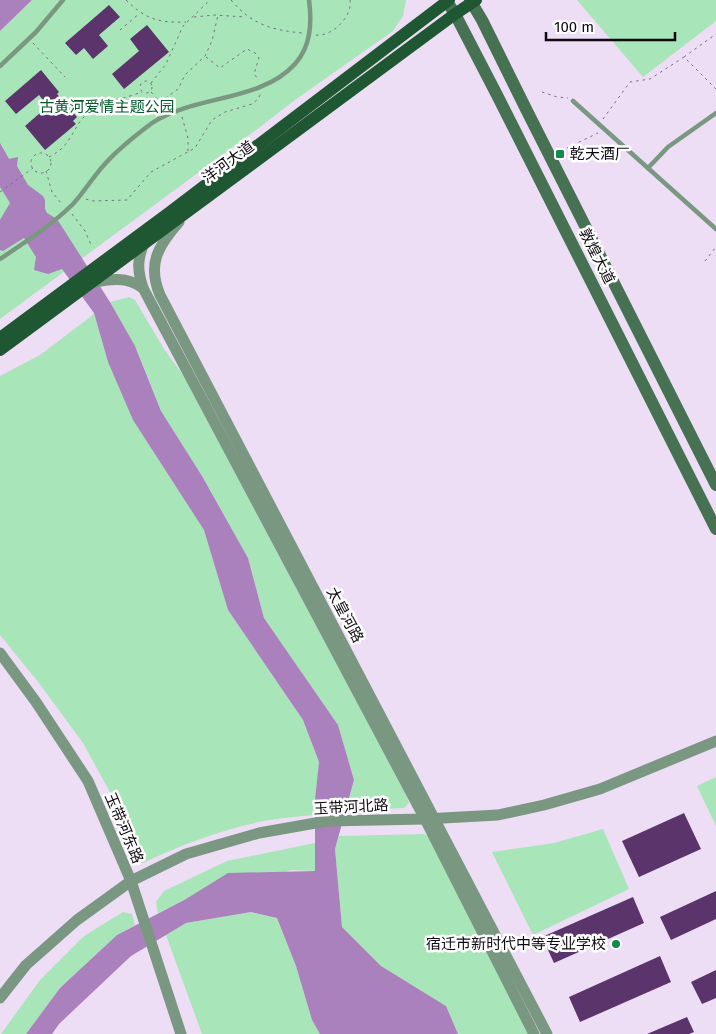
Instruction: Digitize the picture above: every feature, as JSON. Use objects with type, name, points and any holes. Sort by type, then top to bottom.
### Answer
[{"type":"main road","name":"敦煌大道","points":[[447,0],[716,529]]},
{"type":"main road","name":"洋河大道","points":[[0,338],[136,249],[152,226],[447,0]]},
{"type":"main road","name":"敦煌大道","points":[[473,1],[716,485]]},
{"type":"main road","name":"洋河大道","points":[[0,350],[473,1]]},
{"type":"street","name":"太皇河路","points":[[188,212],[166,237],[156,257],[154,277],[160,296],[430,818],[534,1034]]},
{"type":"street","name":"太皇河路","points":[[136,249],[143,288],[547,1034]]},
{"type":"street","points":[[136,249],[160,296]]},
{"type":"street","points":[[90,283],[114,278],[137,283],[143,288]]},
{"type":"street","name":"玉带河东路","points":[[0,653],[36,702],[88,781],[131,881],[181,1034]]},
{"type":"street","name":"玉带河北路","points":[[0,998],[26,965],[77,920],[131,881],[186,854],[259,832],[327,821],[498,815],[544,805],[600,789],[716,741]]},
{"type":"lane","points":[[0,66],[29,38],[63,0]]},
{"type":"lane","points":[[0,259],[61,214],[79,196],[105,163],[152,123],[179,111],[264,86],[277,79],[294,65],[310,34],[309,0]]},
{"type":"lane","points":[[573,101],[716,229]]},
{"type":"lane","points":[[648,168],[668,147],[716,113]]},
{"type":"path","points":[[126,0],[140,13],[151,18],[162,21],[187,22]]},
{"type":"path","points":[[150,92],[151,83],[166,64],[179,32],[210,0]]},
{"type":"path","points":[[230,0],[246,17]]},
{"type":"path","points":[[194,17],[218,15],[246,17],[269,27],[322,36],[330,32],[343,20],[349,11],[350,0]]},
{"type":"path","points":[[120,30],[140,13]]},
{"type":"path","points":[[160,102],[178,89],[185,75],[205,56],[212,41],[218,15]]},
{"type":"path","points":[[599,124],[630,82],[650,79],[716,34]]},
{"type":"path","points":[[29,38],[65,78]]},
{"type":"path","points":[[79,196],[92,201],[127,200],[151,172],[195,148],[212,120],[225,112],[252,104],[258,99],[264,86],[254,74],[259,58],[255,53],[248,49],[220,68],[205,56]]},
{"type":"path","points":[[684,57],[716,89]]},
{"type":"path","points":[[142,92],[140,88],[142,83],[145,81],[151,83]]},
{"type":"path","points":[[49,157],[67,143],[78,125],[95,109],[142,92],[146,94],[150,92]]},
{"type":"path","points":[[150,92],[171,114]]},
{"type":"path","points":[[542,92],[573,101]]},
{"type":"path","points":[[179,111],[188,138],[188,152]]},
{"type":"path","points":[[567,148],[605,129]]},
{"type":"path","points":[[44,153],[49,157],[50,166],[46,171],[40,172],[33,168],[32,161],[35,155],[44,153]]},
{"type":"path","points":[[0,192],[33,168]]},
{"type":"path","points":[[705,260],[716,247]]},
{"type":"green space","name":"古黄河爱情主题公园","points":[[32,0],[406,0],[403,16],[393,31],[295,100],[0,319],[0,31]]},
{"type":"green space","points":[[577,0],[716,0],[716,21],[643,77]]},
{"type":"green space","points":[[129,297],[135,300],[164,349],[183,375],[406,795],[409,803],[404,808],[346,811],[354,780],[338,725],[264,618],[248,558],[202,476],[161,411],[137,350],[110,302]]},
{"type":"green space","points":[[94,313],[108,362],[133,419],[204,529],[228,610],[303,720],[319,762],[315,815],[276,819],[242,826],[191,842],[143,863],[121,812],[83,743],[39,683],[0,635],[0,376],[40,355]]},
{"type":"green space","points":[[716,777],[716,826],[697,786]]},
{"type":"green space","points":[[603,829],[629,889],[533,935],[492,852],[554,843]]},
{"type":"green space","points":[[424,834],[431,838],[531,1034],[458,1034],[446,1006],[381,966],[342,927],[335,849],[339,836]]},
{"type":"green space","points":[[315,843],[315,871],[292,870],[186,899],[158,913],[156,902],[164,891],[227,861]]},
{"type":"green space","points":[[123,912],[132,914],[135,925],[117,935],[60,988],[26,1034],[1,1034],[40,980],[84,936]]},
{"type":"green space","points":[[251,912],[277,918],[296,966],[312,1020],[320,1034],[202,1034],[166,935],[186,923]]},
{"type":"shaded area","points":[[0,0],[32,0],[0,31]]},
{"type":"shaded area","points":[[0,143],[9,159],[18,157],[17,166],[28,185],[43,196],[47,213],[57,219],[110,302],[135,346],[161,411],[202,476],[248,558],[264,618],[338,725],[354,780],[335,849],[342,927],[381,966],[446,1006],[458,1034],[320,1034],[312,1020],[296,966],[277,918],[251,912],[186,923],[131,956],[59,1024],[52,1034],[26,1034],[60,988],[117,935],[186,899],[228,873],[315,871],[315,800],[319,762],[303,720],[228,610],[204,530],[133,420],[108,362],[94,313],[62,269],[48,274],[34,270],[36,257],[24,238],[3,251],[0,250],[0,220],[10,203],[0,187]]},
{"type":"building","points":[[109,5],[120,17],[99,35],[108,46],[93,59],[84,48],[76,55],[65,43]]},
{"type":"building","points":[[147,25],[169,52],[124,89],[112,74],[139,51],[130,39]]},
{"type":"building","points":[[41,70],[59,92],[57,94],[77,117],[73,121],[76,124],[45,150],[25,126],[48,106],[39,95],[16,114],[5,101]]},
{"type":"building","points":[[684,813],[701,849],[639,877],[622,841]]},
{"type":"building","points":[[716,891],[716,919],[671,940],[660,917]]},
{"type":"building","points":[[633,897],[644,923],[554,963],[542,937]]},
{"type":"building","points":[[660,956],[671,982],[580,1022],[569,997]]},
{"type":"building","points":[[716,970],[716,998],[702,1004],[691,982]]},
{"type":"building","points":[[687,1017],[694,1032],[689,1034],[647,1034]]},
{"type":"place","name":"乾天酒厂","points":[[560,154]]},
{"type":"place","name":"宿迁市新时代中等专业学校","points":[[616,944]]}]
